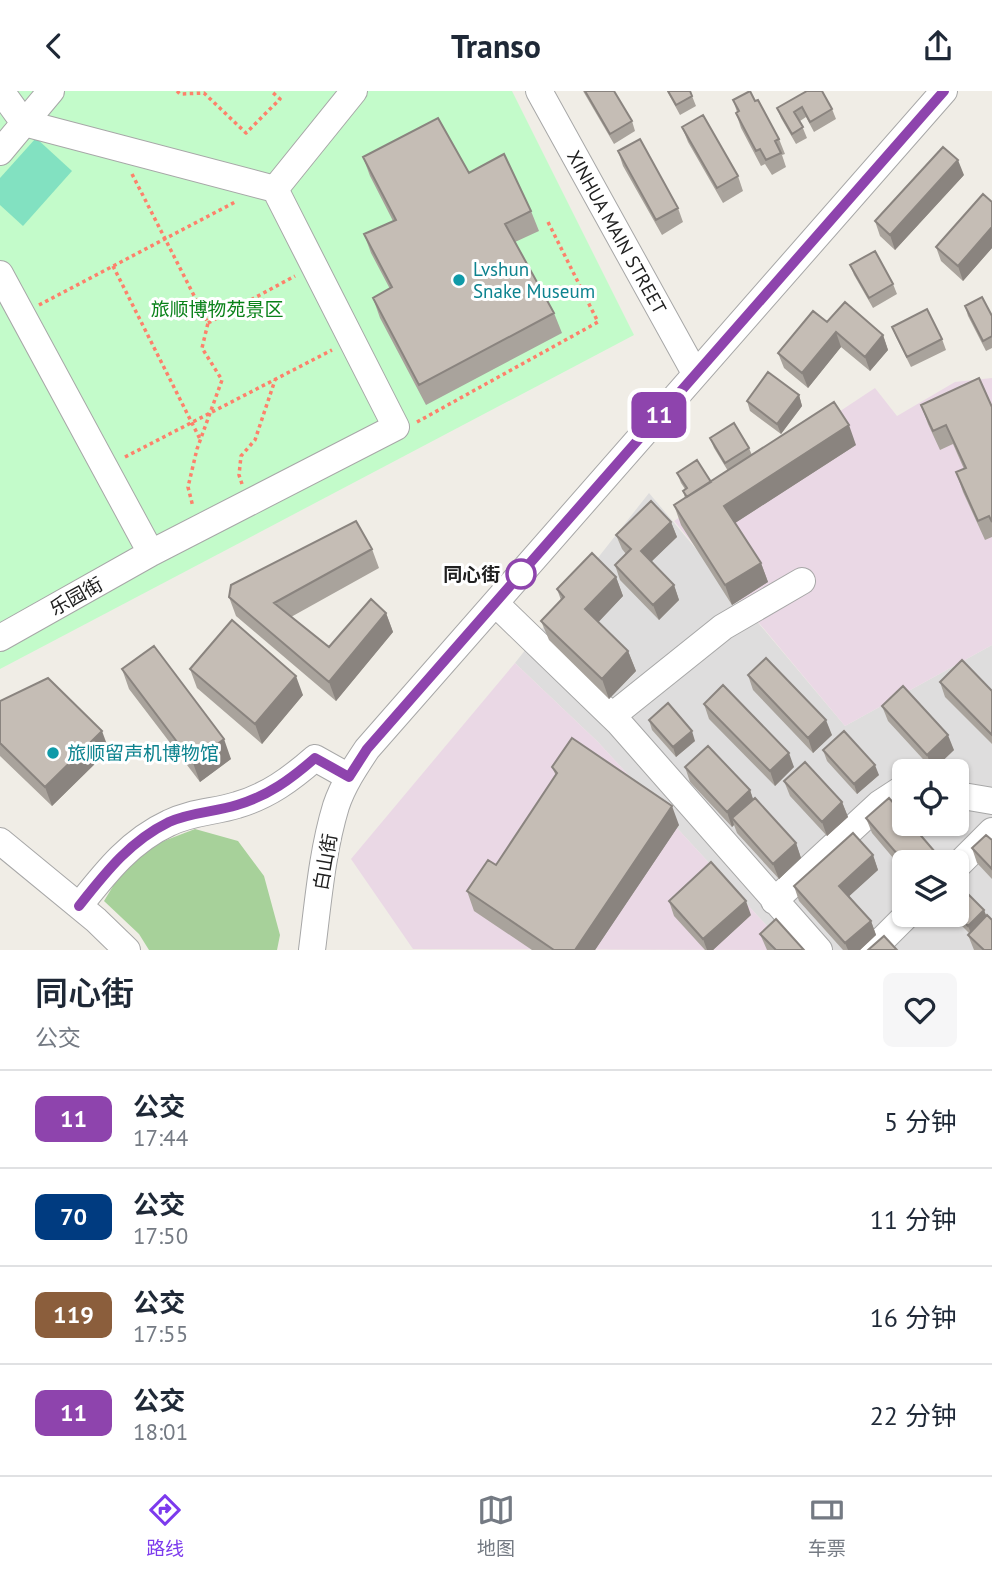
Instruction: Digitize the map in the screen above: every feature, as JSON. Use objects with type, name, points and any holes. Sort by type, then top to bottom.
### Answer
[{"type":"street","points":[[1,91],[24,123],[270,187],[314,266],[396,427]]},
{"type":"street","points":[[0,152],[51,91]]},
{"type":"street","points":[[270,187],[354,91]]},
{"type":"street","name":"XINHUA MAIN STREET","points":[[539,91],[695,373]]},
{"type":"street","name":"白山街","points":[[316,948],[327,845],[336,806],[349,777],[367,749],[944,91]]},
{"type":"street","points":[[0,274],[151,553]]},
{"type":"street","name":"乐园街","points":[[0,638],[151,553],[396,427]]},
{"type":"street","points":[[612,716],[723,627],[802,580]]},
{"type":"street","points":[[496,604],[612,716],[819,950]]},
{"type":"street","points":[[79,906],[112,864],[135,842],[171,822],[236,806],[263,796],[288,781],[315,758],[349,777]]},
{"type":"street","points":[[775,901],[879,804],[892,796]]},
{"type":"street","points":[[969,797],[992,801]]},
{"type":"street","points":[[969,854],[992,831]]},
{"type":"street","points":[[0,841],[79,906],[127,950]]},
{"type":"street","points":[[872,950],[895,927]]},
{"type":"path","points":[[177,91],[180,94],[204,93],[246,133],[280,99],[271,91]]},
{"type":"path","points":[[118,148],[208,323],[202,348],[222,380],[200,440],[188,487],[198,529]]},
{"type":"path","points":[[22,314],[270,187]]},
{"type":"path","points":[[396,427],[407,428],[598,322],[547,220]]},
{"type":"path","points":[[113,266],[200,440]]},
{"type":"path","points":[[208,323],[314,266]]},
{"type":"path","points":[[104,468],[351,340]]},
{"type":"path","points":[[248,503],[239,475],[241,456],[256,440],[275,380]]},
{"type":"shaded area","points":[[992,378],[992,645],[845,726],[674,521],[875,388],[897,416],[955,382]]},
{"type":"shaded area","points":[[649,493],[845,726],[992,645],[992,950],[789,950],[598,742],[515,663]]},
{"type":"shaded area","points":[[515,663],[598,742],[789,950],[413,949],[351,859]]},
{"type":"green space","name":"旅顺博物苑景区","points":[[0,91],[512,91],[634,335],[0,669]]},
{"type":"green space","points":[[36,138],[72,171],[23,226],[0,205],[0,178]]},
{"type":"green space","points":[[195,829],[238,841],[264,876],[280,935],[277,950],[149,950],[139,934],[104,901],[121,873],[156,844]]},
{"type":"building","points":[[585,91],[614,91],[632,121],[610,134]]},
{"type":"building","points":[[668,91],[690,91],[692,96],[676,105]]},
{"type":"building","points":[[750,91],[755,101],[758,100],[779,139],[775,141],[781,153],[766,160],[760,149],[756,151],[736,113],[739,111],[733,100]]},
{"type":"building","points":[[807,91],[822,91],[832,109],[810,122],[802,107],[794,112],[803,127],[792,134],[777,108]]},
{"type":"building","points":[[703,115],[738,176],[717,188],[682,127]]},
{"type":"building","name":"Lvshun Snake Museum","points":[[438,118],[469,173],[504,154],[531,211],[505,224],[554,313],[419,385],[373,298],[392,287],[364,234],[396,220],[363,157]]},
{"type":"building","points":[[640,139],[678,208],[656,220],[618,151]]},
{"type":"building","points":[[943,147],[958,160],[890,235],[875,221]]},
{"type":"building","points":[[983,194],[992,202],[992,227],[958,266],[936,247]]},
{"type":"building","points":[[875,251],[893,284],[869,298],[850,265]]},
{"type":"building","points":[[982,297],[992,316],[992,336],[983,341],[965,306]]},
{"type":"building","points":[[845,302],[883,335],[865,357],[836,332],[802,373],[778,353],[813,311],[827,322]]},
{"type":"building","points":[[927,309],[942,339],[907,357],[892,327]]},
{"type":"building","points":[[768,372],[799,395],[777,424],[747,401]]},
{"type":"building","points":[[979,378],[992,407],[992,522],[989,516],[978,521],[956,472],[966,468],[946,425],[933,431],[921,405]]},
{"type":"building","points":[[834,402],[849,425],[724,506],[761,563],[725,585],[674,505]]},
{"type":"building","points":[[734,423],[749,448],[725,463],[710,438]]},
{"type":"building","points":[[697,460],[711,482],[687,497],[683,491],[687,488],[677,473]]},
{"type":"building","points":[[651,501],[671,522],[641,551],[674,585],[653,605],[615,565],[631,549],[616,535]]},
{"type":"building","points":[[356,521],[372,549],[274,603],[329,647],[371,599],[386,613],[329,682],[229,597],[231,585]]},
{"type":"building","points":[[592,553],[616,577],[585,609],[628,651],[602,679],[541,621],[564,597],[557,589]]},
{"type":"building","points":[[232,620],[296,676],[255,724],[190,669]]},
{"type":"building","points":[[154,646],[224,739],[193,763],[122,669]]},
{"type":"building","points":[[766,658],[826,720],[808,738],[748,675]]},
{"type":"building","points":[[962,660],[992,691],[992,735],[940,682]]},
{"type":"building","name":"旅顺留声机博物馆","points":[[48,678],[102,731],[45,787],[0,743],[0,701]]},
{"type":"building","points":[[723,685],[789,753],[770,771],[704,704]]},
{"type":"building","points":[[903,686],[948,735],[927,755],[882,706]]},
{"type":"building","points":[[668,703],[692,731],[673,747],[649,720]]},
{"type":"building","points":[[844,731],[875,765],[854,784],[823,750]]},
{"type":"building","points":[[572,738],[672,806],[575,950],[554,950],[467,891],[488,860],[496,865],[557,773],[552,767]]},
{"type":"building","points":[[708,746],[750,790],[727,812],[685,767]]},
{"type":"building","points":[[805,762],[842,802],[822,822],[784,781]]},
{"type":"building","points":[[755,798],[796,843],[773,864],[732,818]]},
{"type":"building","points":[[889,798],[892,801],[892,836],[921,836],[933,850],[894,850],[866,818]]},
{"type":"building","points":[[853,833],[873,855],[839,886],[871,921],[845,943],[794,886]]},
{"type":"building","points":[[986,835],[992,840],[992,869],[972,848]]},
{"type":"building","points":[[711,862],[746,901],[703,939],[669,901]]},
{"type":"building","points":[[969,895],[984,910],[969,925]]},
{"type":"building","points":[[987,915],[992,920],[992,950],[984,950],[968,935]]},
{"type":"building","points":[[776,919],[804,950],[776,950],[760,934]]},
{"type":"building","points":[[884,936],[897,950],[868,950]]},
{"type":"bus line","name":"11","points":[[79,906],[112,864],[135,842],[171,822],[236,806],[263,796],[288,781],[315,758],[349,777],[367,749],[944,91]]},
{"type":"place","name":"Lvshun Snake Museum","points":[[459,280]]},
{"type":"place","name":"同心街","points":[[521,574]]},
{"type":"place","name":"旅顺留声机博物馆","points":[[53,753]]}]
